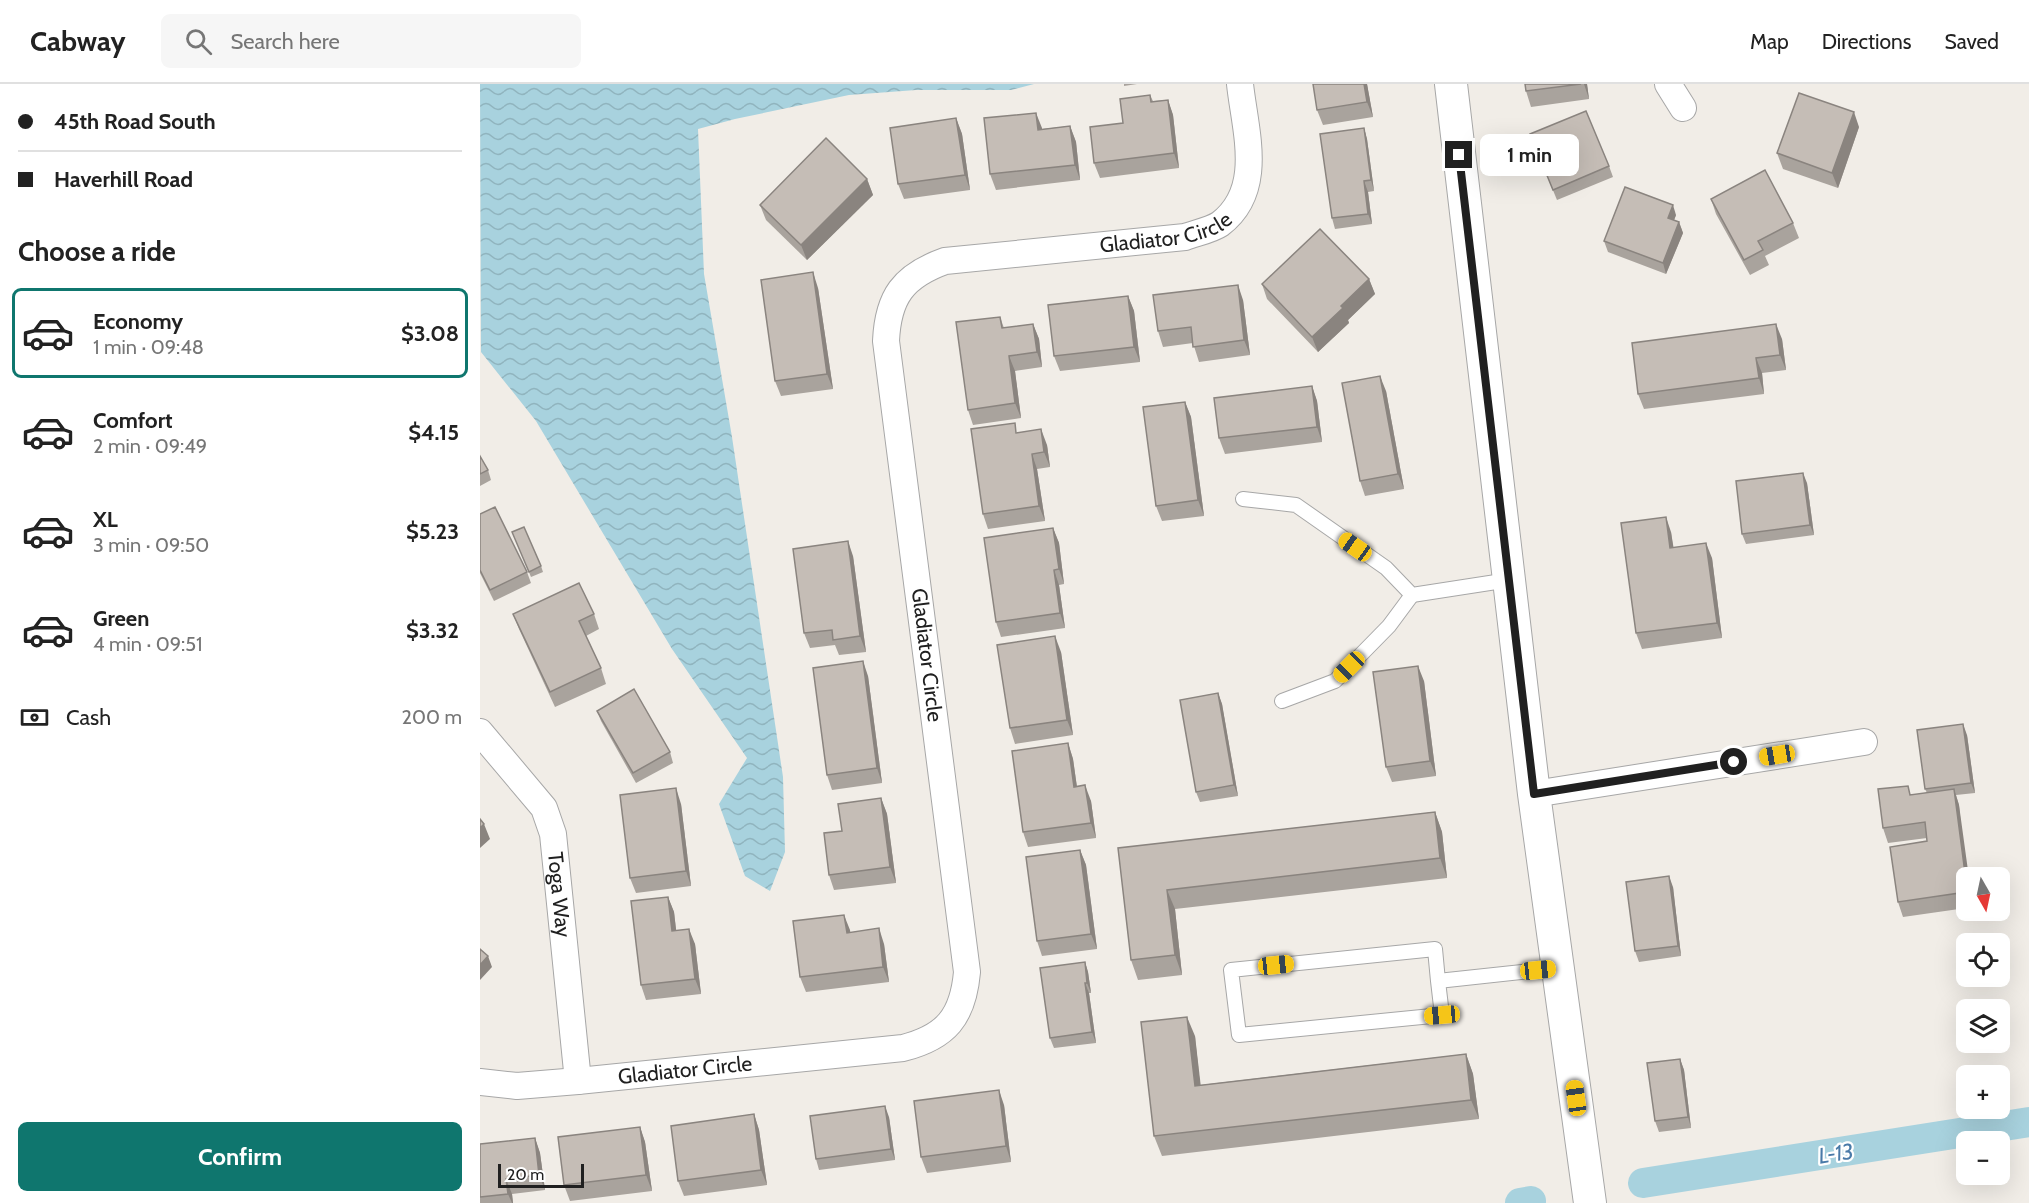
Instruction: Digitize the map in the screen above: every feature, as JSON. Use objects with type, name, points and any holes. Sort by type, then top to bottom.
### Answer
[{"type":"street","name":"Gladiator Circle","points":[[480,1082],[517,1086],[903,1048],[933,1037],[942,1031],[956,1014],[965,994],[968,972],[886,341],[887,320],[894,299],[907,281],[924,268],[945,261],[1185,237],[1219,225],[1235,210],[1246,191],[1250,170],[1240,84]]},
{"type":"street","points":[[1451,84],[1534,794],[1590,1203]]},
{"type":"street","points":[[1668,84],[1683,108]]},
{"type":"street","name":"Toga Way","points":[[480,732],[544,808],[553,834],[578,1081]]},
{"type":"street","points":[[1534,794],[1864,742]]},
{"type":"lane","points":[[1243,499],[1296,505],[1386,568],[1412,594]]},
{"type":"lane","points":[[1282,701],[1335,681],[1389,626],[1412,594],[1509,580]]},
{"type":"lane","points":[[1435,950],[1438,981],[1442,1015],[1239,1035],[1231,970],[1435,950]]},
{"type":"lane","points":[[1438,981],[1558,968]]},
{"type":"water","points":[[480,84],[1034,84],[1011,90],[916,90],[849,95],[698,129],[704,274],[732,437],[783,777],[785,852],[770,891],[745,876],[719,804],[747,758],[672,649],[536,421],[481,352]]},
{"type":"building","points":[[1313,84],[1364,84],[1367,102],[1317,110]]},
{"type":"building","points":[[1525,84],[1581,84],[1526,91]]},
{"type":"building","points":[[1799,93],[1854,112],[1832,173],[1777,153]]},
{"type":"building","points":[[1150,95],[1151,102],[1168,100],[1174,153],[1094,163],[1090,127],[1123,123],[1120,99]]},
{"type":"building","points":[[1586,111],[1609,166],[1553,190],[1530,134]]},
{"type":"building","points":[[1036,113],[1038,130],[1070,126],[1075,165],[990,174],[984,118]]},
{"type":"building","points":[[956,118],[965,175],[898,184],[890,128]]},
{"type":"building","points":[[1364,128],[1371,180],[1364,181],[1368,214],[1332,218],[1320,134]]},
{"type":"building","points":[[826,138],[867,179],[801,245],[760,205]]},
{"type":"building","points":[[1765,170],[1793,223],[1758,241],[1763,250],[1744,260],[1711,199]]},
{"type":"building","points":[[1625,187],[1673,205],[1668,218],[1679,222],[1663,263],[1604,241]]},
{"type":"building","points":[[1320,229],[1369,279],[1312,337],[1262,284]]},
{"type":"building","points":[[813,272],[827,374],[775,381],[761,280]]},
{"type":"building","points":[[1238,285],[1244,340],[1193,347],[1191,327],[1158,331],[1153,295]]},
{"type":"building","points":[[1128,296],[1134,347],[1054,356],[1048,305]]},
{"type":"building","points":[[1000,317],[1002,328],[1033,324],[1037,352],[1009,356],[1015,403],[968,410],[956,322]]},
{"type":"building","points":[[1776,324],[1780,355],[1756,358],[1759,378],[1638,394],[1632,343]]},
{"type":"building","points":[[1380,376],[1398,474],[1360,481],[1342,383]]},
{"type":"building","points":[[1312,386],[1317,427],[1219,438],[1214,398]]},
{"type":"building","points":[[1185,402],[1198,500],[1156,506],[1143,407]]},
{"type":"building","points":[[1015,423],[1016,433],[1041,429],[1044,452],[1032,454],[1039,506],[983,514],[971,429]]},
{"type":"building","points":[[480,456],[488,470],[480,474]]},
{"type":"building","points":[[1803,473],[1810,525],[1742,534],[1736,481]]},
{"type":"building","points":[[495,507],[527,572],[490,590],[480,570],[480,514]]},
{"type":"building","points":[[1666,517],[1670,548],[1706,543],[1717,623],[1636,633],[1621,523]]},
{"type":"building","points":[[524,527],[541,566],[529,572],[512,532]]},
{"type":"building","points":[[1053,528],[1059,569],[1054,570],[1060,613],[996,622],[984,538]]},
{"type":"building","points":[[848,541],[860,636],[833,640],[832,630],[804,633],[793,549]]},
{"type":"building","points":[[579,583],[594,614],[579,621],[601,668],[550,692],[513,614]]},
{"type":"building","points":[[1055,636],[1067,720],[1010,728],[997,645]]},
{"type":"building","points":[[863,661],[877,768],[827,775],[813,668]]},
{"type":"building","points":[[1418,666],[1430,761],[1386,767],[1373,672]]},
{"type":"building","points":[[634,689],[670,752],[633,773],[597,711]]},
{"type":"building","points":[[1218,693],[1234,785],[1196,792],[1180,700]]},
{"type":"building","points":[[1963,724],[1971,783],[1925,789],[1917,730]]},
{"type":"building","points":[[1068,743],[1074,787],[1085,785],[1091,823],[1023,832],[1012,751]]},
{"type":"building","points":[[1908,786],[1910,795],[1954,789],[1964,867],[1956,867],[1956,893],[1898,902],[1890,847],[1927,841],[1925,822],[1883,828],[1878,789]]},
{"type":"building","points":[[676,788],[686,871],[630,878],[620,795]]},
{"type":"building","points":[[881,798],[890,867],[829,875],[824,833],[842,831],[838,804]]},
{"type":"building","points":[[1435,812],[1440,858],[1167,890],[1175,955],[1131,960],[1118,848]]},
{"type":"building","points":[[1080,850],[1091,934],[1037,941],[1026,857]]},
{"type":"building","points":[[1669,876],[1678,946],[1635,951],[1626,882]]},
{"type":"building","points":[[668,897],[672,931],[689,929],[695,979],[641,985],[631,901]]},
{"type":"building","points":[[844,915],[847,933],[879,928],[883,967],[800,977],[793,921]]},
{"type":"building","points":[[480,949],[488,956],[480,965]]},
{"type":"building","points":[[1085,962],[1087,983],[1085,983],[1092,1032],[1050,1038],[1040,968]]},
{"type":"building","points":[[1187,1017],[1195,1086],[1466,1054],[1471,1100],[1154,1136],[1141,1022]]},
{"type":"building","points":[[1680,1059],[1688,1117],[1655,1121],[1647,1063]]},
{"type":"building","points":[[999,1090],[1006,1146],[921,1157],[914,1101]]},
{"type":"building","points":[[885,1106],[891,1149],[816,1159],[810,1116]]},
{"type":"building","points":[[754,1114],[761,1170],[678,1181],[671,1126]]},
{"type":"building","points":[[640,1127],[646,1175],[564,1185],[558,1137]]},
{"type":"building","points":[[535,1138],[539,1175],[506,1179],[508,1194],[480,1197],[480,1144]]},
{"type":"waterway","name":"L-13","points":[[1643,1183],[2029,1122]]},
{"type":"waterway","name":"L-13","points":[[1520,1203],[1531,1201]]},
{"type":"route","points":[[1459,155],[1534,794],[1734,762]]}]
